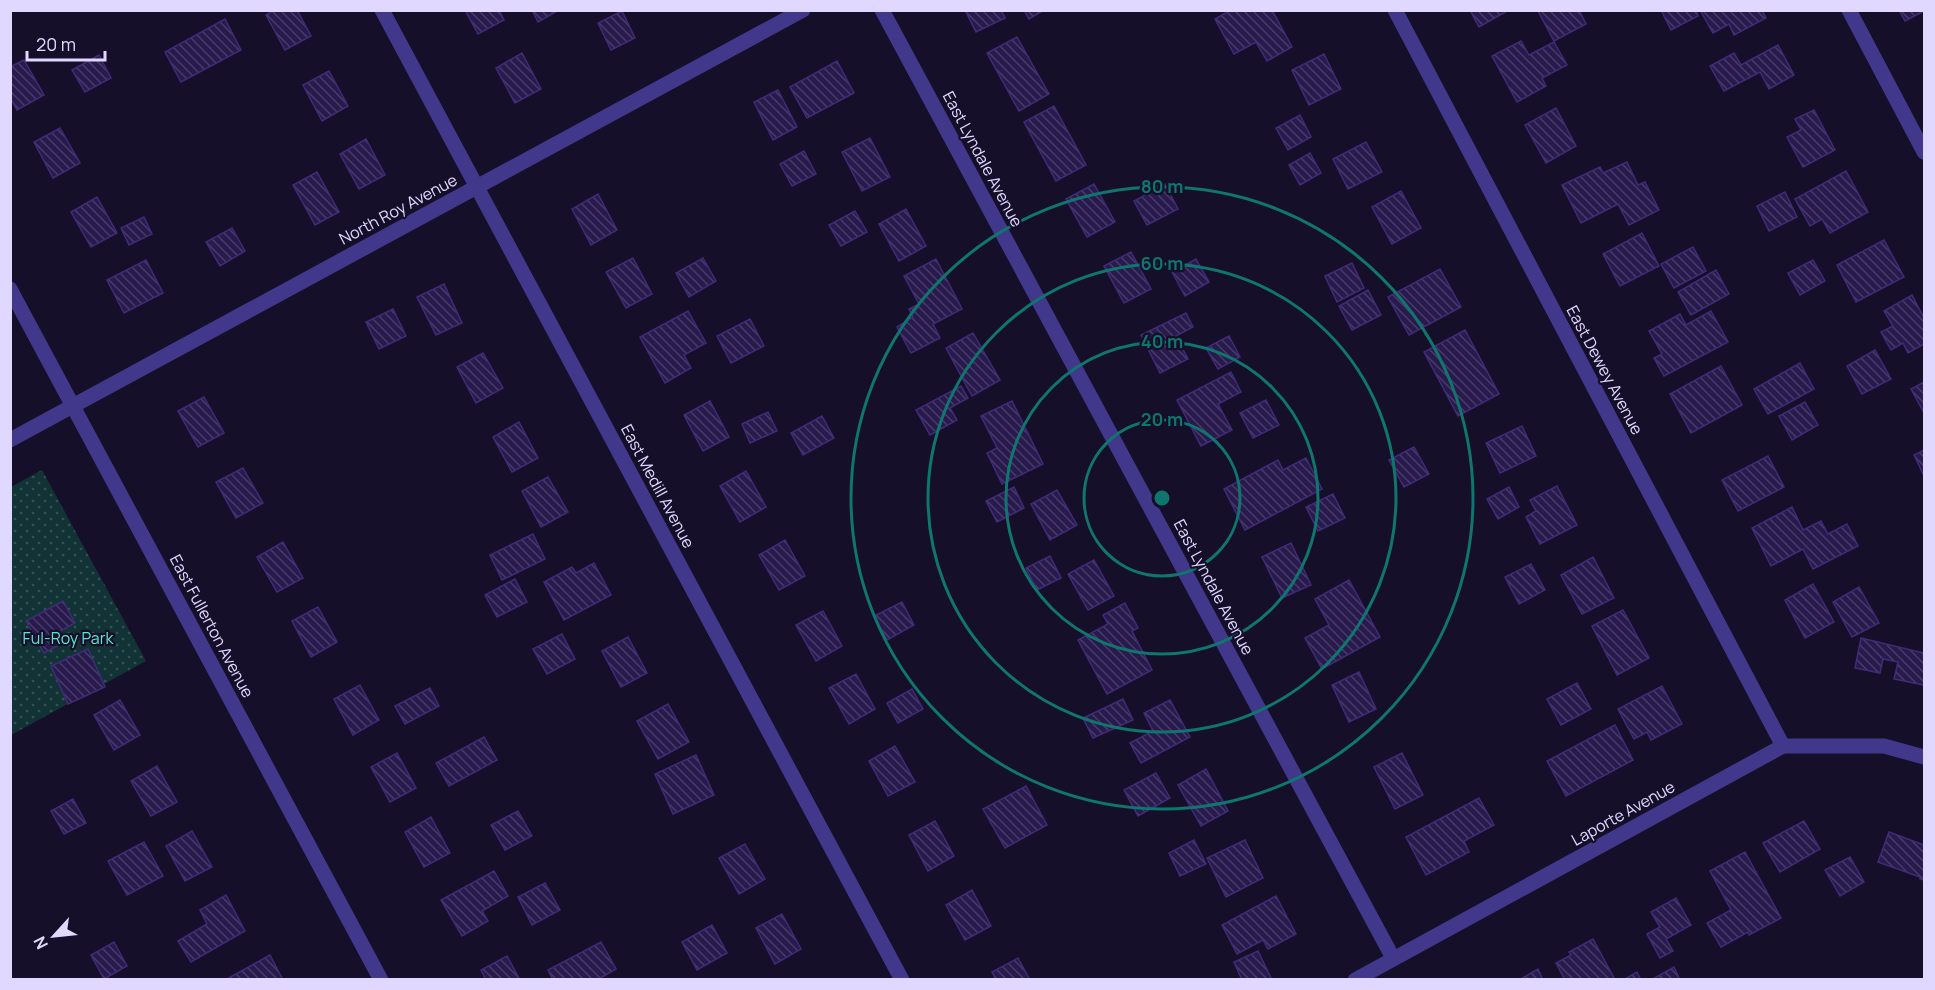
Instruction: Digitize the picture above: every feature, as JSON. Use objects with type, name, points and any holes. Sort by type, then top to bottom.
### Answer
[{"type":"street","name":"East Medill Avenue","points":[[382,10],[902,980]]},
{"type":"street","name":"North Roy Avenue","points":[[10,440],[803,10]]},
{"type":"street","name":"East Lyndale Avenue","points":[[882,10],[1393,958]]},
{"type":"street","name":"East Dewey Avenue","points":[[1395,10],[1783,746]]},
{"type":"street","points":[[1849,10],[1924,152]]},
{"type":"street","name":"East Fullerton Avenue","points":[[10,289],[381,980]]},
{"type":"street","name":"Laporte Avenue","points":[[1355,980],[1783,746],[1884,746],[1924,757]]},
{"type":"green space","name":"Ful-Roy Park","points":[[42,470],[146,661],[11,735],[11,487]]},
{"type":"building","points":[[274,10],[297,10],[311,36],[285,50],[266,15]]},
{"type":"building","points":[[465,10],[499,10],[504,20],[478,34]]},
{"type":"building","points":[[532,10],[559,10],[538,22]]},
{"type":"building","points":[[965,10],[1001,10],[1005,18],[976,32]]},
{"type":"building","points":[[1024,10],[1044,10],[1029,19]]},
{"type":"building","points":[[1231,10],[1272,10],[1292,47],[1267,61],[1256,42],[1234,54],[1215,19]]},
{"type":"building","points":[[1470,10],[1509,10],[1479,27]]},
{"type":"building","points":[[1579,10],[1586,24],[1554,41],[1538,11]]},
{"type":"building","points":[[1661,10],[1696,10],[1698,16],[1671,30]]},
{"type":"building","points":[[1700,10],[1762,10],[1766,18],[1734,35],[1729,24],[1713,33]]},
{"type":"building","points":[[1899,10],[1924,10],[1924,11],[1905,21]]},
{"type":"building","points":[[622,11],[635,38],[611,50],[598,23]]},
{"type":"building","points":[[225,19],[241,50],[181,82],[165,52]]},
{"type":"building","points":[[1017,37],[1049,94],[1019,111],[987,53]]},
{"type":"building","points":[[1521,41],[1529,55],[1554,42],[1567,65],[1542,78],[1546,86],[1517,102],[1492,56]]},
{"type":"building","points":[[1778,45],[1794,75],[1769,89],[1760,72],[1724,91],[1710,66],[1734,53],[1741,65]]},
{"type":"building","points":[[522,53],[541,89],[515,103],[496,68]]},
{"type":"building","points":[[1324,54],[1341,89],[1309,105],[1292,70]]},
{"type":"building","points":[[99,55],[111,78],[85,92],[72,70]]},
{"type":"building","points":[[24,60],[44,95],[17,110],[10,97],[10,67]]},
{"type":"building","points":[[837,61],[854,93],[807,118],[790,87]]},
{"type":"building","points":[[329,71],[348,106],[322,121],[303,85]]},
{"type":"building","points":[[778,90],[797,127],[773,140],[754,102]]},
{"type":"building","points":[[1054,106],[1086,165],[1056,181],[1024,122]]},
{"type":"building","points":[[1556,108],[1576,146],[1546,163],[1525,125]]},
{"type":"building","points":[[1814,110],[1835,150],[1803,167],[1787,137],[1801,130],[1795,119]]},
{"type":"building","points":[[1300,115],[1311,137],[1288,150],[1276,128]]},
{"type":"building","points":[[60,128],[80,163],[53,178],[34,142]]},
{"type":"building","points":[[870,138],[890,177],[862,191],[842,152]]},
{"type":"building","points":[[366,139],[385,175],[359,189],[340,154]]},
{"type":"building","points":[[1366,142],[1382,172],[1348,189],[1333,159]]},
{"type":"building","points":[[804,151],[816,174],[792,186],[780,164]]},
{"type":"building","points":[[1310,153],[1321,173],[1300,185],[1289,165]]},
{"type":"building","points":[[1627,162],[1638,185],[1645,182],[1659,210],[1629,225],[1618,204],[1581,223],[1562,185],[1600,167],[1603,173]]},
{"type":"building","points":[[1846,171],[1868,212],[1830,233],[1822,219],[1810,226],[1795,199]]},
{"type":"building","points":[[317,172],[339,212],[315,225],[293,185]]},
{"type":"building","points":[[1094,184],[1115,222],[1087,237],[1066,199]]},
{"type":"building","points":[[1165,184],[1178,209],[1147,225],[1134,201]]},
{"type":"building","points":[[1401,191],[1421,228],[1392,244],[1372,207]]},
{"type":"building","points":[[1785,192],[1797,217],[1769,231],[1757,206]]},
{"type":"building","points":[[598,194],[617,230],[591,245],[572,209]]},
{"type":"building","points":[[97,197],[117,233],[91,247],[71,212]]},
{"type":"building","points":[[906,209],[926,246],[899,261],[879,224]]},
{"type":"building","points":[[855,211],[867,232],[841,246],[829,225]]},
{"type":"building","points":[[144,217],[152,234],[129,245],[121,228]]},
{"type":"building","points":[[232,228],[245,251],[220,266],[206,242]]},
{"type":"building","points":[[1642,233],[1659,266],[1620,286],[1603,254]]},
{"type":"building","points":[[1884,240],[1904,277],[1856,302],[1837,265]]},
{"type":"building","points":[[1693,247],[1706,271],[1674,288],[1661,264]]},
{"type":"building","points":[[1131,252],[1151,289],[1124,303],[1104,266]]},
{"type":"building","points":[[633,258],[652,294],[626,308],[606,272]]},
{"type":"building","points":[[703,258],[716,281],[689,297],[676,273]]},
{"type":"building","points":[[936,259],[962,309],[933,324],[940,338],[911,353],[897,327],[913,317],[909,309],[919,304],[904,276]]},
{"type":"building","points":[[1196,259],[1209,282],[1185,296],[1172,272]]},
{"type":"building","points":[[146,260],[163,293],[124,313],[107,280]]},
{"type":"building","points":[[1813,260],[1825,281],[1800,295],[1788,273]]},
{"type":"building","points":[[1352,263],[1364,288],[1337,302],[1325,276]]},
{"type":"building","points":[[1440,269],[1461,307],[1409,335],[1388,297]]},
{"type":"building","points":[[1716,270],[1729,294],[1691,315],[1678,292]]},
{"type":"building","points":[[444,284],[462,323],[436,335],[417,297]]},
{"type":"building","points":[[1368,290],[1381,315],[1352,330],[1339,306]]},
{"type":"building","points":[[1912,295],[1924,318],[1924,344],[1908,353],[1903,343],[1891,350],[1881,332],[1893,326],[1884,311]]},
{"type":"building","points":[[393,309],[406,336],[379,349],[366,322]]},
{"type":"building","points":[[688,311],[706,343],[684,355],[691,368],[665,383],[640,337]]},
{"type":"building","points":[[1711,311],[1728,342],[1664,376],[1654,358],[1662,354],[1649,331],[1680,314],[1686,325]]},
{"type":"building","points":[[1186,313],[1193,327],[1176,336],[1188,359],[1160,373],[1141,335]]},
{"type":"building","points":[[750,319],[764,346],[731,363],[717,336]]},
{"type":"building","points":[[1465,330],[1499,394],[1458,416],[1424,352]]},
{"type":"building","points":[[973,333],[1000,380],[972,396],[946,348]]},
{"type":"building","points":[[1229,336],[1240,357],[1218,369],[1206,348]]},
{"type":"building","points":[[1875,350],[1891,379],[1862,394],[1847,366]]},
{"type":"building","points":[[483,353],[503,388],[476,403],[457,367]]},
{"type":"building","points":[[1800,363],[1814,389],[1768,414],[1754,389]]},
{"type":"building","points":[[1721,366],[1742,405],[1691,433],[1670,394]]},
{"type":"building","points":[[1231,372],[1241,392],[1218,404],[1232,430],[1201,446],[1177,400]]},
{"type":"building","points":[[1924,382],[1924,413],[1911,389]]},
{"type":"building","points":[[961,386],[968,398],[950,408],[957,420],[930,435],[916,410]]},
{"type":"building","points":[[204,397],[224,433],[198,447],[178,411]]},
{"type":"building","points":[[1266,400],[1279,425],[1253,438],[1240,413]]},
{"type":"building","points":[[710,401],[729,437],[703,451],[684,415]]},
{"type":"building","points":[[1012,401],[1043,464],[1002,484],[987,453],[997,448],[981,416]]},
{"type":"building","points":[[1805,402],[1818,425],[1792,440],[1779,416]]},
{"type":"building","points":[[768,412],[777,431],[750,443],[742,424]]},
{"type":"building","points":[[822,416],[834,438],[803,455],[791,433]]},
{"type":"building","points":[[519,422],[538,458],[512,472],[493,437]]},
{"type":"building","points":[[1522,426],[1536,456],[1500,473],[1486,443]]},
{"type":"building","points":[[1414,447],[1429,474],[1404,487],[1389,460]]},
{"type":"building","points":[[1924,450],[1924,476],[1914,455]]},
{"type":"building","points":[[1768,456],[1784,487],[1738,511],[1722,480]]},
{"type":"building","points":[[1306,458],[1322,489],[1245,530],[1224,489],[1278,460],[1283,470]]},
{"type":"building","points":[[243,468],[263,503],[236,518],[216,482]]},
{"type":"building","points":[[746,471],[766,507],[740,522],[720,486]]},
{"type":"building","points":[[548,477],[568,512],[541,527],[522,491]]},
{"type":"building","points":[[1557,486],[1577,525],[1540,544],[1526,517],[1536,511],[1530,500]]},
{"type":"building","points":[[1014,487],[1024,508],[997,522],[986,501]]},
{"type":"building","points":[[1509,487],[1519,507],[1498,519],[1487,499]]},
{"type":"building","points":[[1057,490],[1077,525],[1050,540],[1031,504]]},
{"type":"building","points":[[1333,494],[1345,518],[1318,531],[1306,507]]},
{"type":"building","points":[[1792,507],[1803,530],[1821,521],[1828,534],[1847,524],[1858,546],[1813,569],[1803,549],[1771,566],[1752,528]]},
{"type":"building","points":[[533,534],[545,559],[502,580],[490,555]]},
{"type":"building","points":[[785,540],[805,576],[779,590],[759,555]]},
{"type":"building","points":[[283,542],[303,578],[277,592],[257,557]]},
{"type":"building","points":[[1291,543],[1311,585],[1282,598],[1262,557]]},
{"type":"building","points":[[1050,556],[1061,578],[1037,590],[1026,568]]},
{"type":"building","points":[[1593,557],[1614,598],[1582,614],[1561,575]]},
{"type":"building","points":[[1094,560],[1114,596],[1088,610],[1068,574]]},
{"type":"building","points":[[594,563],[611,595],[564,620],[544,582],[572,567],[576,573]]},
{"type":"building","points":[[1531,564],[1545,590],[1519,604],[1505,577]]},
{"type":"building","points":[[515,579],[527,602],[497,617],[485,595]]},
{"type":"building","points":[[1349,580],[1380,637],[1322,669],[1305,638],[1329,625],[1315,599]]},
{"type":"building","points":[[1813,584],[1834,622],[1805,638],[1785,600]]},
{"type":"building","points":[[1859,587],[1879,623],[1852,637],[1833,602]]},
{"type":"building","points":[[63,601],[75,623],[53,635],[59,645],[44,653],[26,621]]},
{"type":"building","points":[[902,602],[914,625],[887,640],[874,616]]},
{"type":"building","points":[[1125,603],[1138,628],[1132,631],[1152,670],[1107,694],[1078,640],[1108,624],[1103,615]]},
{"type":"building","points":[[318,607],[337,642],[311,657],[292,621]]},
{"type":"building","points":[[1623,610],[1649,658],[1617,675],[1592,626]]},
{"type":"building","points":[[823,611],[842,646],[816,661],[796,625]]},
{"type":"building","points":[[562,634],[575,659],[547,674],[533,649]]},
{"type":"building","points":[[628,637],[647,673],[621,687],[602,651]]},
{"type":"building","points":[[1861,638],[1924,653],[1924,685],[1894,679],[1898,662],[1883,659],[1880,673],[1855,668]]},
{"type":"building","points":[[88,649],[105,687],[68,704],[51,666]]},
{"type":"building","points":[[1359,672],[1376,709],[1349,722],[1332,685]]},
{"type":"building","points":[[856,674],[875,709],[849,724],[829,688]]},
{"type":"building","points":[[1577,683],[1591,709],[1561,725],[1547,699]]},
{"type":"building","points":[[360,685],[379,720],[353,735],[334,699]]},
{"type":"building","points":[[1662,686],[1682,724],[1651,740],[1647,732],[1634,739],[1618,709]]},
{"type":"building","points":[[430,688],[439,706],[405,724],[395,706]]},
{"type":"building","points":[[912,689],[923,709],[898,723],[887,703]]},
{"type":"building","points":[[1123,699],[1133,720],[1093,738],[1083,718]]},
{"type":"building","points":[[120,700],[140,735],[114,750],[94,715]]},
{"type":"building","points":[[1170,700],[1190,737],[1141,763],[1130,743],[1153,731],[1144,713]]},
{"type":"building","points":[[668,704],[689,742],[658,759],[637,721]]},
{"type":"building","points":[[1615,725],[1633,760],[1566,796],[1547,761]]},
{"type":"building","points":[[484,737],[497,760],[449,786],[436,763]]},
{"type":"building","points":[[895,746],[915,782],[888,796],[869,761]]},
{"type":"building","points":[[397,753],[416,788],[390,802],[371,767]]},
{"type":"building","points":[[1402,753],[1423,795],[1395,809],[1374,767]]},
{"type":"building","points":[[696,755],[714,795],[673,814],[655,774]]},
{"type":"building","points":[[157,766],[177,802],[151,816],[131,781]]},
{"type":"building","points":[[1206,769],[1228,811],[1201,826],[1178,785]]},
{"type":"building","points":[[1156,773],[1170,798],[1138,816],[1124,790]]},
{"type":"building","points":[[1026,786],[1047,825],[1005,848],[983,809]]},
{"type":"building","points":[[1479,798],[1494,825],[1464,841],[1469,852],[1426,875],[1406,837]]},
{"type":"building","points":[[73,799],[86,823],[64,834],[51,811]]},
{"type":"building","points":[[518,811],[532,836],[505,850],[491,825]]},
{"type":"building","points":[[431,817],[450,853],[424,867],[405,832]]},
{"type":"building","points":[[935,821],[954,856],[928,871],[909,835]]},
{"type":"building","points":[[1804,821],[1820,849],[1780,872],[1763,843]]},
{"type":"building","points":[[192,831],[212,867],[185,881],[166,846]]},
{"type":"building","points":[[1889,832],[1924,845],[1924,880],[1878,862]]},
{"type":"building","points":[[1194,840],[1206,864],[1180,876],[1169,853]]},
{"type":"building","points":[[1245,840],[1263,878],[1226,897],[1207,858]]},
{"type":"building","points":[[144,842],[163,876],[127,895],[108,861]]},
{"type":"building","points":[[745,844],[765,879],[739,894],[719,858]]},
{"type":"building","points":[[1745,852],[1781,918],[1721,947],[1707,923],[1731,910],[1710,871]]},
{"type":"building","points":[[1850,857],[1864,882],[1840,896],[1825,870]]},
{"type":"building","points":[[494,871],[508,896],[482,911],[488,921],[462,936],[441,900]]},
{"type":"building","points":[[545,883],[560,910],[532,925],[518,897]]},
{"type":"building","points":[[972,890],[991,926],[965,940],[946,905]]},
{"type":"building","points":[[226,895],[245,931],[191,962],[178,941],[207,924],[200,910]]},
{"type":"building","points":[[1276,896],[1296,934],[1268,949],[1263,940],[1237,954],[1222,925]]},
{"type":"building","points":[[1676,898],[1691,925],[1666,939],[1673,951],[1660,958],[1647,934],[1660,927],[1651,912]]},
{"type":"building","points":[[782,914],[801,949],[775,964],[756,928]]},
{"type":"building","points":[[712,925],[727,953],[697,970],[682,942]]},
{"type":"building","points":[[1593,939],[1614,978],[1610,980],[1565,980],[1556,963],[1571,955],[1569,952]]},
{"type":"building","points":[[114,942],[127,966],[104,979],[91,955]]},
{"type":"building","points":[[601,942],[616,969],[597,980],[553,980],[548,970]]},
{"type":"building","points":[[1258,951],[1272,980],[1242,980],[1234,962]]},
{"type":"building","points":[[270,955],[283,980],[225,980]]},
{"type":"building","points":[[507,956],[520,980],[486,980],[481,970]]},
{"type":"building","points":[[1018,958],[1030,980],[996,980],[992,972]]},
{"type":"building","points":[[1674,967],[1680,980],[1651,980]]},
{"type":"building","points":[[1538,969],[1543,980],[1519,980]]},
{"type":"building","points":[[1637,972],[1641,980],[1623,980]]}]
